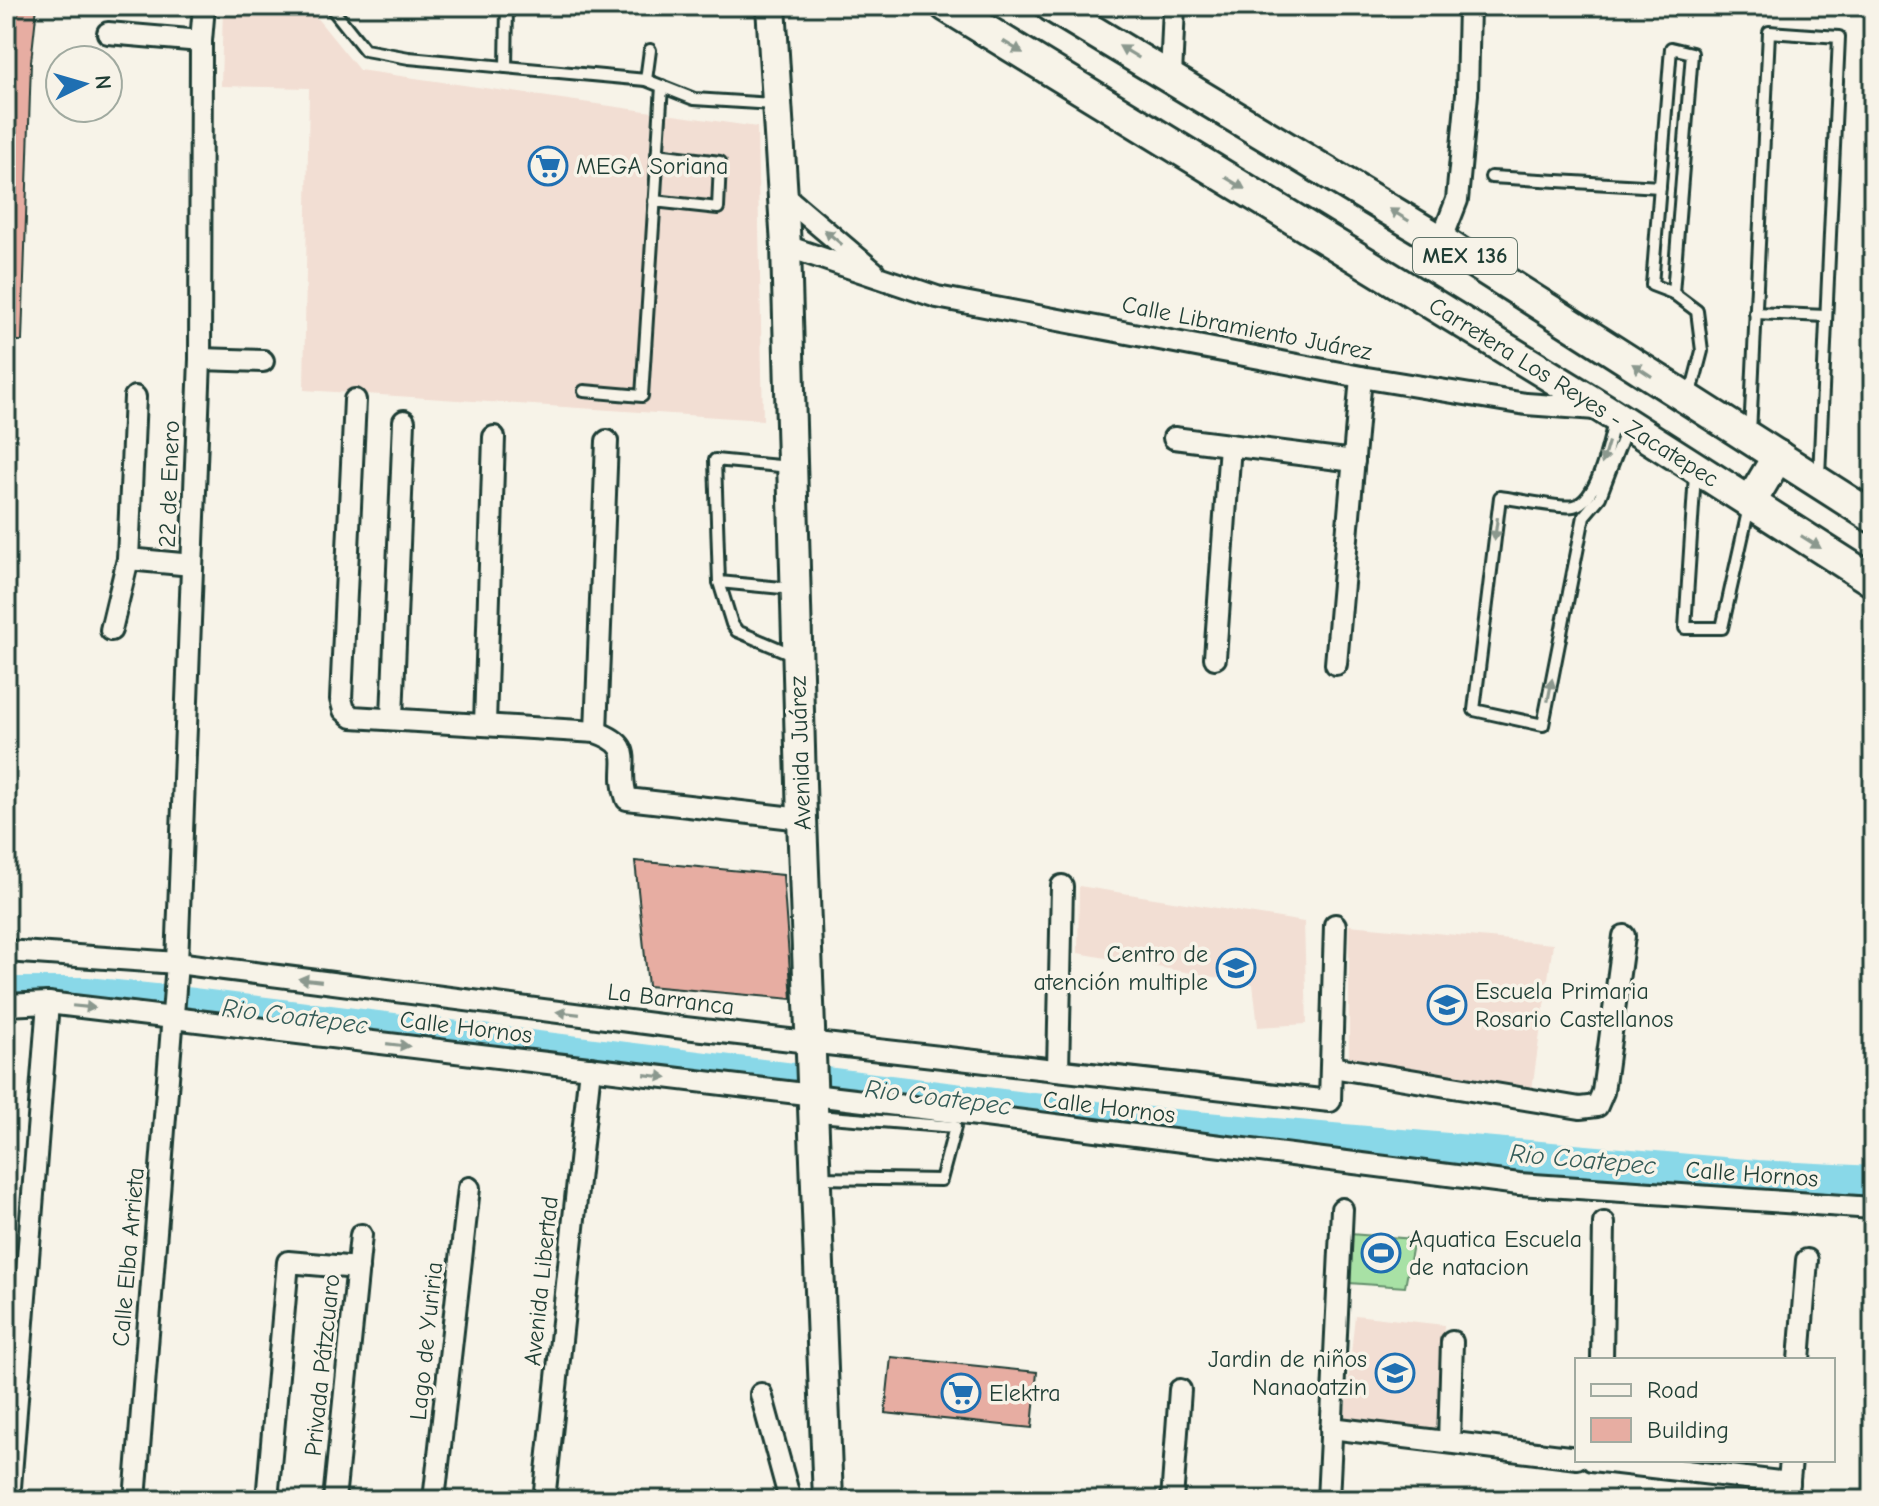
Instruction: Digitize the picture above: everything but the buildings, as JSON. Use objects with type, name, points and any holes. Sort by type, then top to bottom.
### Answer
[{"type":"main road","name":"Carretera Los Reyes - Zacatepec","points":[[946,6],[1616,416],[1873,581]]},
{"type":"main road","name":"MEX 136","points":[[1051,6],[1441,241],[1873,517]]},
{"type":"main road","points":[[1750,503],[1778,456]]},
{"type":"street","name":"22 de Enero","points":[[174,1014],[200,359],[201,41],[204,6]]},
{"type":"street","name":"Avenida Juárez","points":[[771,6],[786,246],[802,819],[828,1500]]},
{"type":"street","points":[[1171,77],[1174,6]]},
{"type":"street","points":[[1441,241],[1457,200],[1467,94],[1469,6]]},
{"type":"street","points":[[108,33],[201,41]]},
{"type":"street","name":"Calle Libramiento Juárez","points":[[782,194],[883,280]]},
{"type":"street","name":"Calle Libramiento Juárez","points":[[786,246],[937,297],[1361,377],[1616,416]]},
{"type":"street","points":[[200,359],[263,361]]},
{"type":"street","points":[[1336,664],[1361,377]]},
{"type":"street","points":[[111,630],[128,559],[135,397]]},
{"type":"street","points":[[355,400],[341,699],[344,710],[352,717],[392,717],[596,732],[620,744],[624,755],[622,784],[627,799],[802,819]]},
{"type":"street","points":[[392,717],[404,421]]},
{"type":"street","points":[[485,724],[494,437]]},
{"type":"street","points":[[1174,438],[1354,461]]},
{"type":"street","points":[[596,732],[607,441]]},
{"type":"street","points":[[1215,658],[1230,445]]},
{"type":"street","points":[[128,559],[192,565]]},
{"type":"street","points":[[1058,1070],[1062,886]]},
{"type":"street","points":[[1335,925],[1332,1067],[1580,1108],[1597,1106],[1603,1092],[1624,936]]},
{"type":"street","name":"La Barranca","points":[[6,951],[177,966],[676,1027],[813,1051],[1058,1070],[1330,1101],[1332,1067]]},
{"type":"street","points":[[9,1500],[48,1003]]},
{"type":"street","name":"Calle Hornos","points":[[6,1005],[48,1003],[174,1014],[815,1100],[1519,1184],[1873,1208]]},
{"type":"street","name":"Calle Elba Arrieta","points":[[135,1500],[174,1014]]},
{"type":"street","name":"Avenida Libertad","points":[[544,1500],[590,1068]]},
{"type":"street","name":"Lago de Yuriria","points":[[434,1500],[469,1188]]},
{"type":"street","points":[[1328,1500],[1342,1209]]},
{"type":"street","points":[[1602,1358],[1604,1223]]},
{"type":"street","name":"Privada Pátzcuaro","points":[[334,1500],[361,1235]]},
{"type":"street","points":[[1799,1358],[1807,1260]]},
{"type":"street","points":[[267,1500],[288,1262],[358,1268]]},
{"type":"street","points":[[1449,1442],[1452,1342]]},
{"type":"street","points":[[1172,1500],[1180,1390]]},
{"type":"street","points":[[761,1394],[790,1500]]},
{"type":"street","points":[[1331,1428],[1575,1458]]},
{"type":"street","points":[[1610,1462],[1788,1491],[1791,1462]]},
{"type":"lane","points":[[330,6],[365,50],[409,58],[646,80],[694,99],[777,104]]},
{"type":"lane","points":[[506,67],[507,6]]},
{"type":"lane","points":[[1749,438],[1769,32],[1839,37],[1819,482]]},
{"type":"lane","points":[[1673,293],[1692,53],[1671,48],[1652,285],[1673,293],[1697,311],[1702,351],[1689,400]]},
{"type":"lane","points":[[646,80],[650,50]]},
{"type":"lane","points":[[584,391],[642,396],[662,86]]},
{"type":"lane","points":[[654,201],[718,208],[720,162],[657,154]]},
{"type":"lane","points":[[1491,177],[1660,187]]},
{"type":"lane","points":[[1755,313],[1826,316]]},
{"type":"lane","points":[[1616,416],[1600,497],[1584,516],[1543,725],[1474,710],[1500,497],[1572,507],[1586,501],[1593,490],[1616,416]]},
{"type":"lane","points":[[792,467],[715,460],[719,582],[732,624],[737,631],[798,657]]},
{"type":"lane","points":[[1695,468],[1685,628],[1722,628],[1750,503]]},
{"type":"lane","points":[[719,582],[796,590]]},
{"type":"lane","points":[[815,1100],[955,1127],[941,1180],[817,1178]]},
{"type":"shaded area","points":[[223,6],[307,6],[359,70],[757,127],[763,420],[304,390],[309,88],[221,86]]},
{"type":"shaded area","name":"Centro de atención multiple","points":[[1079,886],[1304,922],[1307,1024],[1258,1027],[1253,984],[1078,953]]},
{"type":"shaded area","name":"Escuela Primaria Rosario Castellanos","points":[[1349,925],[1553,944],[1531,1096],[1349,1067]]},
{"type":"shaded area","name":"Jardin de niños Nanaoatzin","points":[[1355,1315],[1444,1325],[1440,1432],[1344,1421]]},
{"type":"green space","name":"Aquatica Escuela de natacion","points":[[1350,1234],[1414,1239],[1405,1287],[1349,1283]]},
{"type":"waterway","name":"Rio Coatepec","points":[[6,994],[86,994],[194,1005],[1138,1123],[1757,1177],[1873,1183]]},
{"type":"place","name":"MEGA Soriana","points":[[548,166]]},
{"type":"place","name":"Centro de atención multiple","points":[[1236,968]]},
{"type":"place","name":"Escuela Primaria Rosario Castellanos","points":[[1447,1005]]},
{"type":"place","name":"Aquatica Escuela de natacion","points":[[1381,1253]]},
{"type":"place","name":"Jardin de niños Nanaoatzin","points":[[1395,1373]]},
{"type":"place","name":"Elektra","points":[[961,1393]]}]
